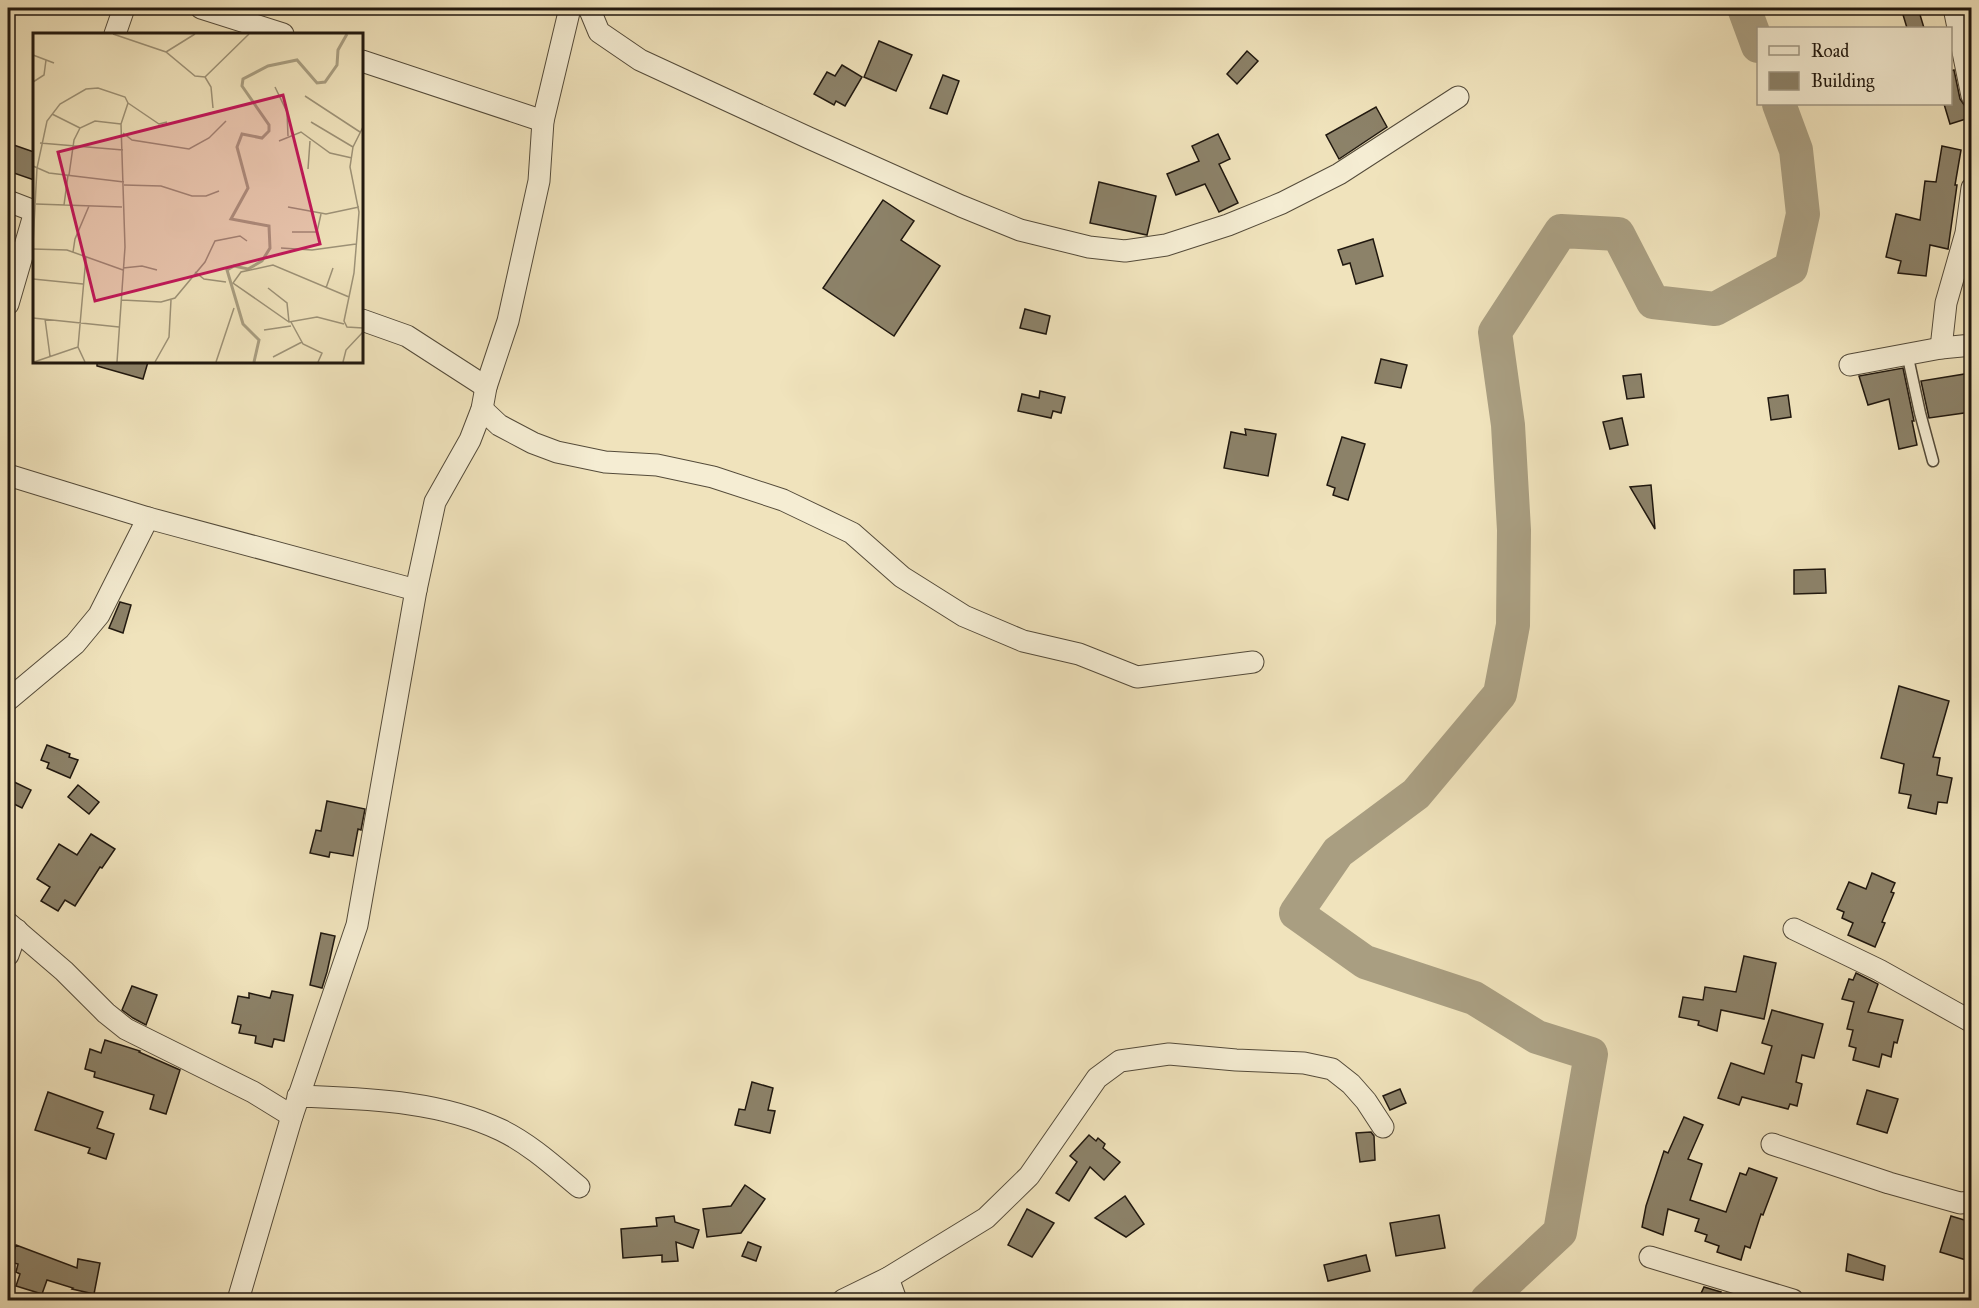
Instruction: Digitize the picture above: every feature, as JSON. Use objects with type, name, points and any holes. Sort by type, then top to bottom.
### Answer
[{"type":"street","points":[[115,33],[124,8]]},
{"type":"street","points":[[201,8],[280,33]]},
{"type":"street","points":[[238,1300],[298,1096],[357,925],[416,590],[435,502],[470,440],[482,409],[486,387],[508,321],[539,181],[543,121],[570,8]]},
{"type":"street","points":[[589,8],[599,32],[640,60],[682,80],[1020,230],[1089,247],[1125,251],[1166,245],[1228,225],[1282,203],[1339,174],[1458,98]]},
{"type":"street","points":[[1954,8],[1971,96]]},
{"type":"street","points":[[363,61],[543,121]]},
{"type":"street","points":[[1941,348],[1946,303],[1966,232],[1971,188]]},
{"type":"street","points":[[8,201],[33,213]]},
{"type":"street","points":[[8,304],[33,216]]},
{"type":"street","points":[[363,320],[407,336],[486,387]]},
{"type":"street","points":[[1850,364],[1907,353],[1971,345]]},
{"type":"street","points":[[482,409],[499,425],[533,443],[557,452],[605,462],[657,465],[713,477],[783,500],[852,533],[902,576],[964,616],[1023,641],[1079,654],[1137,677],[1253,662]]},
{"type":"street","points":[[8,475],[148,518],[416,590]]},
{"type":"street","points":[[8,700],[75,644],[99,615],[148,518]]},
{"type":"street","points":[[12,927],[64,971],[106,1013],[126,1029],[253,1092],[292,1116]]},
{"type":"street","points":[[8,956],[12,927]]},
{"type":"street","points":[[1794,930],[1879,970],[1971,1022]]},
{"type":"street","points":[[843,1300],[888,1278],[986,1218],[1029,1176],[1097,1078],[1120,1061],[1169,1054],[1304,1063],[1332,1069],[1351,1084],[1366,1101],[1383,1127]]},
{"type":"street","points":[[298,1096],[369,1099],[416,1104],[465,1116],[502,1131],[540,1154],[579,1187]]},
{"type":"street","points":[[1772,1144],[1899,1186],[1960,1203],[1971,1202]]},
{"type":"street","points":[[1650,1257],[1793,1300]]},
{"type":"street","points":[[888,1278],[896,1300]]},
{"type":"lane","points":[[1907,353],[1933,461]]},
{"type":"building","points":[[1901,8],[1918,8],[1924,27],[1907,27]]},
{"type":"building","points":[[879,41],[912,55],[896,91],[864,77]]},
{"type":"building","points":[[1247,51],[1258,61],[1237,84],[1227,74]]},
{"type":"building","points":[[842,65],[862,77],[845,106],[836,101],[834,105],[814,94],[827,72],[835,76]]},
{"type":"building","points":[[1952,70],[1954,70],[1960,99],[1969,118],[1950,124],[1944,105],[1952,105]]},
{"type":"building","points":[[943,75],[959,81],[947,114],[930,108]]},
{"type":"building","points":[[1376,107],[1387,127],[1339,159],[1326,135]]},
{"type":"building","points":[[1218,134],[1230,159],[1219,164],[1238,203],[1219,212],[1205,184],[1176,195],[1167,174],[1199,161],[1192,146]]},
{"type":"building","points":[[8,143],[33,152],[33,180],[8,171]]},
{"type":"building","points":[[1942,146],[1961,150],[1948,249],[1930,245],[1926,276],[1898,273],[1901,261],[1886,257],[1896,214],[1920,220],[1925,181],[1936,182]]},
{"type":"building","points":[[1099,182],[1156,196],[1147,235],[1090,223]]},
{"type":"building","points":[[883,200],[914,221],[901,240],[940,266],[894,336],[823,288]]},
{"type":"building","points":[[1373,239],[1383,276],[1356,284],[1350,263],[1343,265],[1338,250]]},
{"type":"building","points":[[1025,309],[1050,316],[1046,334],[1020,328]]},
{"type":"building","points":[[1381,359],[1407,365],[1401,388],[1375,383]]},
{"type":"building","points":[[97,363],[148,363],[143,379],[97,366]]},
{"type":"building","points":[[1903,368],[1917,445],[1899,449],[1889,399],[1868,405],[1859,376]]},
{"type":"building","points":[[1971,373],[1971,412],[1929,418],[1921,381]]},
{"type":"building","points":[[1641,374],[1644,397],[1627,399],[1623,376]]},
{"type":"building","points":[[1040,391],[1065,397],[1061,413],[1053,411],[1051,418],[1018,411],[1022,394],[1039,398]]},
{"type":"building","points":[[1788,395],[1791,417],[1771,420],[1768,398]]},
{"type":"building","points":[[1622,418],[1628,445],[1610,449],[1603,422]]},
{"type":"building","points":[[1245,429],[1276,434],[1268,476],[1224,468],[1231,432],[1246,435]]},
{"type":"building","points":[[1342,437],[1365,444],[1348,500],[1333,495],[1335,488],[1327,485]]},
{"type":"building","points":[[1651,485],[1655,529],[1630,487]]},
{"type":"building","points":[[1825,569],[1826,593],[1794,594],[1794,570]]},
{"type":"building","points":[[120,602],[131,605],[123,633],[109,628]]},
{"type":"building","points":[[1899,686],[1949,701],[1933,757],[1940,758],[1937,775],[1952,778],[1947,803],[1938,802],[1936,814],[1908,808],[1911,795],[1899,793],[1904,764],[1881,758]]},
{"type":"building","points":[[47,745],[70,754],[69,757],[78,760],[70,778],[47,768],[49,763],[41,760]]},
{"type":"building","points":[[8,779],[31,790],[22,808],[8,801]]},
{"type":"building","points":[[78,785],[99,802],[89,814],[68,797]]},
{"type":"building","points":[[327,801],[365,809],[361,830],[358,829],[353,856],[330,852],[329,857],[310,853],[316,830],[321,831]]},
{"type":"building","points":[[91,834],[115,849],[102,868],[100,867],[75,906],[65,900],[58,911],[41,901],[50,887],[37,879],[59,844],[77,855]]},
{"type":"building","points":[[1872,873],[1895,883],[1891,892],[1894,893],[1882,922],[1885,923],[1875,947],[1848,935],[1853,923],[1842,918],[1844,912],[1837,909],[1849,882],[1866,889]]},
{"type":"building","points":[[321,933],[335,936],[322,988],[310,985]]},
{"type":"building","points":[[1744,956],[1776,963],[1764,1019],[1721,1010],[1717,1031],[1698,1025],[1699,1021],[1679,1017],[1683,997],[1703,1000],[1705,987],[1736,992]]},
{"type":"building","points":[[1856,973],[1878,984],[1868,1012],[1903,1020],[1891,1057],[1882,1054],[1879,1067],[1853,1060],[1856,1048],[1849,1046],[1853,1030],[1847,1029],[1854,1002],[1842,999],[1849,979],[1853,980]]},
{"type":"building","points":[[132,986],[157,995],[146,1025],[122,1010]]},
{"type":"building","points":[[272,991],[293,995],[284,1041],[274,1039],[272,1047],[255,1043],[256,1036],[239,1033],[241,1025],[232,1023],[238,996],[249,998],[249,993],[270,998]]},
{"type":"building","points":[[1772,1010],[1823,1024],[1814,1058],[1802,1055],[1796,1082],[1802,1084],[1797,1106],[1790,1104],[1788,1109],[1742,1097],[1739,1105],[1718,1098],[1731,1063],[1764,1074],[1772,1046],[1762,1043]]},
{"type":"building","points":[[105,1040],[140,1051],[180,1070],[166,1114],[150,1109],[154,1095],[94,1077],[95,1072],[85,1069],[90,1049],[101,1053]]},
{"type":"building","points":[[752,1082],[773,1088],[768,1110],[775,1111],[770,1133],[735,1125],[739,1109],[745,1110]]},
{"type":"building","points":[[1400,1089],[1406,1103],[1390,1110],[1383,1096]]},
{"type":"building","points":[[1867,1090],[1898,1099],[1887,1133],[1857,1124]]},
{"type":"building","points":[[48,1092],[103,1112],[97,1128],[114,1134],[106,1159],[88,1153],[90,1148],[35,1130]]},
{"type":"building","points":[[1684,1117],[1703,1125],[1688,1159],[1702,1164],[1690,1200],[1726,1212],[1740,1173],[1746,1175],[1749,1168],[1777,1178],[1763,1215],[1761,1214],[1750,1248],[1745,1246],[1741,1260],[1717,1252],[1719,1246],[1705,1241],[1707,1235],[1695,1231],[1699,1219],[1668,1209],[1663,1235],[1642,1227],[1646,1206],[1664,1151],[1668,1153]]},
{"type":"building","points":[[1371,1132],[1374,1136],[1375,1160],[1360,1162],[1356,1133]]},
{"type":"building","points":[[1089,1135],[1105,1144],[1103,1148],[1120,1162],[1104,1180],[1090,1167],[1069,1201],[1056,1193],[1077,1162],[1070,1156]]},
{"type":"building","points":[[745,1185],[765,1199],[741,1233],[707,1237],[703,1209],[731,1206]]},
{"type":"building","points":[[1125,1196],[1144,1224],[1126,1237],[1095,1218]]},
{"type":"building","points":[[1027,1209],[1054,1223],[1032,1257],[1008,1245]]},
{"type":"building","points":[[1439,1215],[1445,1248],[1396,1256],[1390,1223]]},
{"type":"building","points":[[674,1216],[675,1222],[699,1230],[693,1248],[676,1242],[678,1261],[662,1262],[662,1255],[623,1258],[621,1229],[657,1226],[656,1218]]},
{"type":"building","points":[[1951,1216],[1971,1222],[1971,1256],[1968,1255],[1966,1260],[1940,1252]]},
{"type":"building","points":[[748,1242],[761,1247],[756,1261],[742,1256]]},
{"type":"building","points":[[16,1245],[77,1268],[78,1259],[100,1263],[94,1294],[47,1280],[42,1294],[16,1286],[20,1274],[16,1272],[18,1264],[10,1262]]},
{"type":"building","points":[[1848,1254],[1885,1266],[1883,1280],[1846,1271]]},
{"type":"building","points":[[1366,1255],[1370,1271],[1328,1281],[1324,1265]]},
{"type":"building","points":[[1704,1287],[1721,1292],[1717,1300],[1698,1300]]},
{"type":"waterway","points":[[1744,8],[1757,43]]},
{"type":"waterway","points":[[1487,1300],[1560,1232],[1591,1054],[1537,1037],[1474,998],[1365,962],[1296,913],[1338,852],[1416,794],[1500,694],[1513,625],[1514,530],[1508,425],[1495,332],[1561,231],[1618,234],[1653,302],[1715,309],[1791,268],[1803,214],[1796,150],[1779,105]]}]
